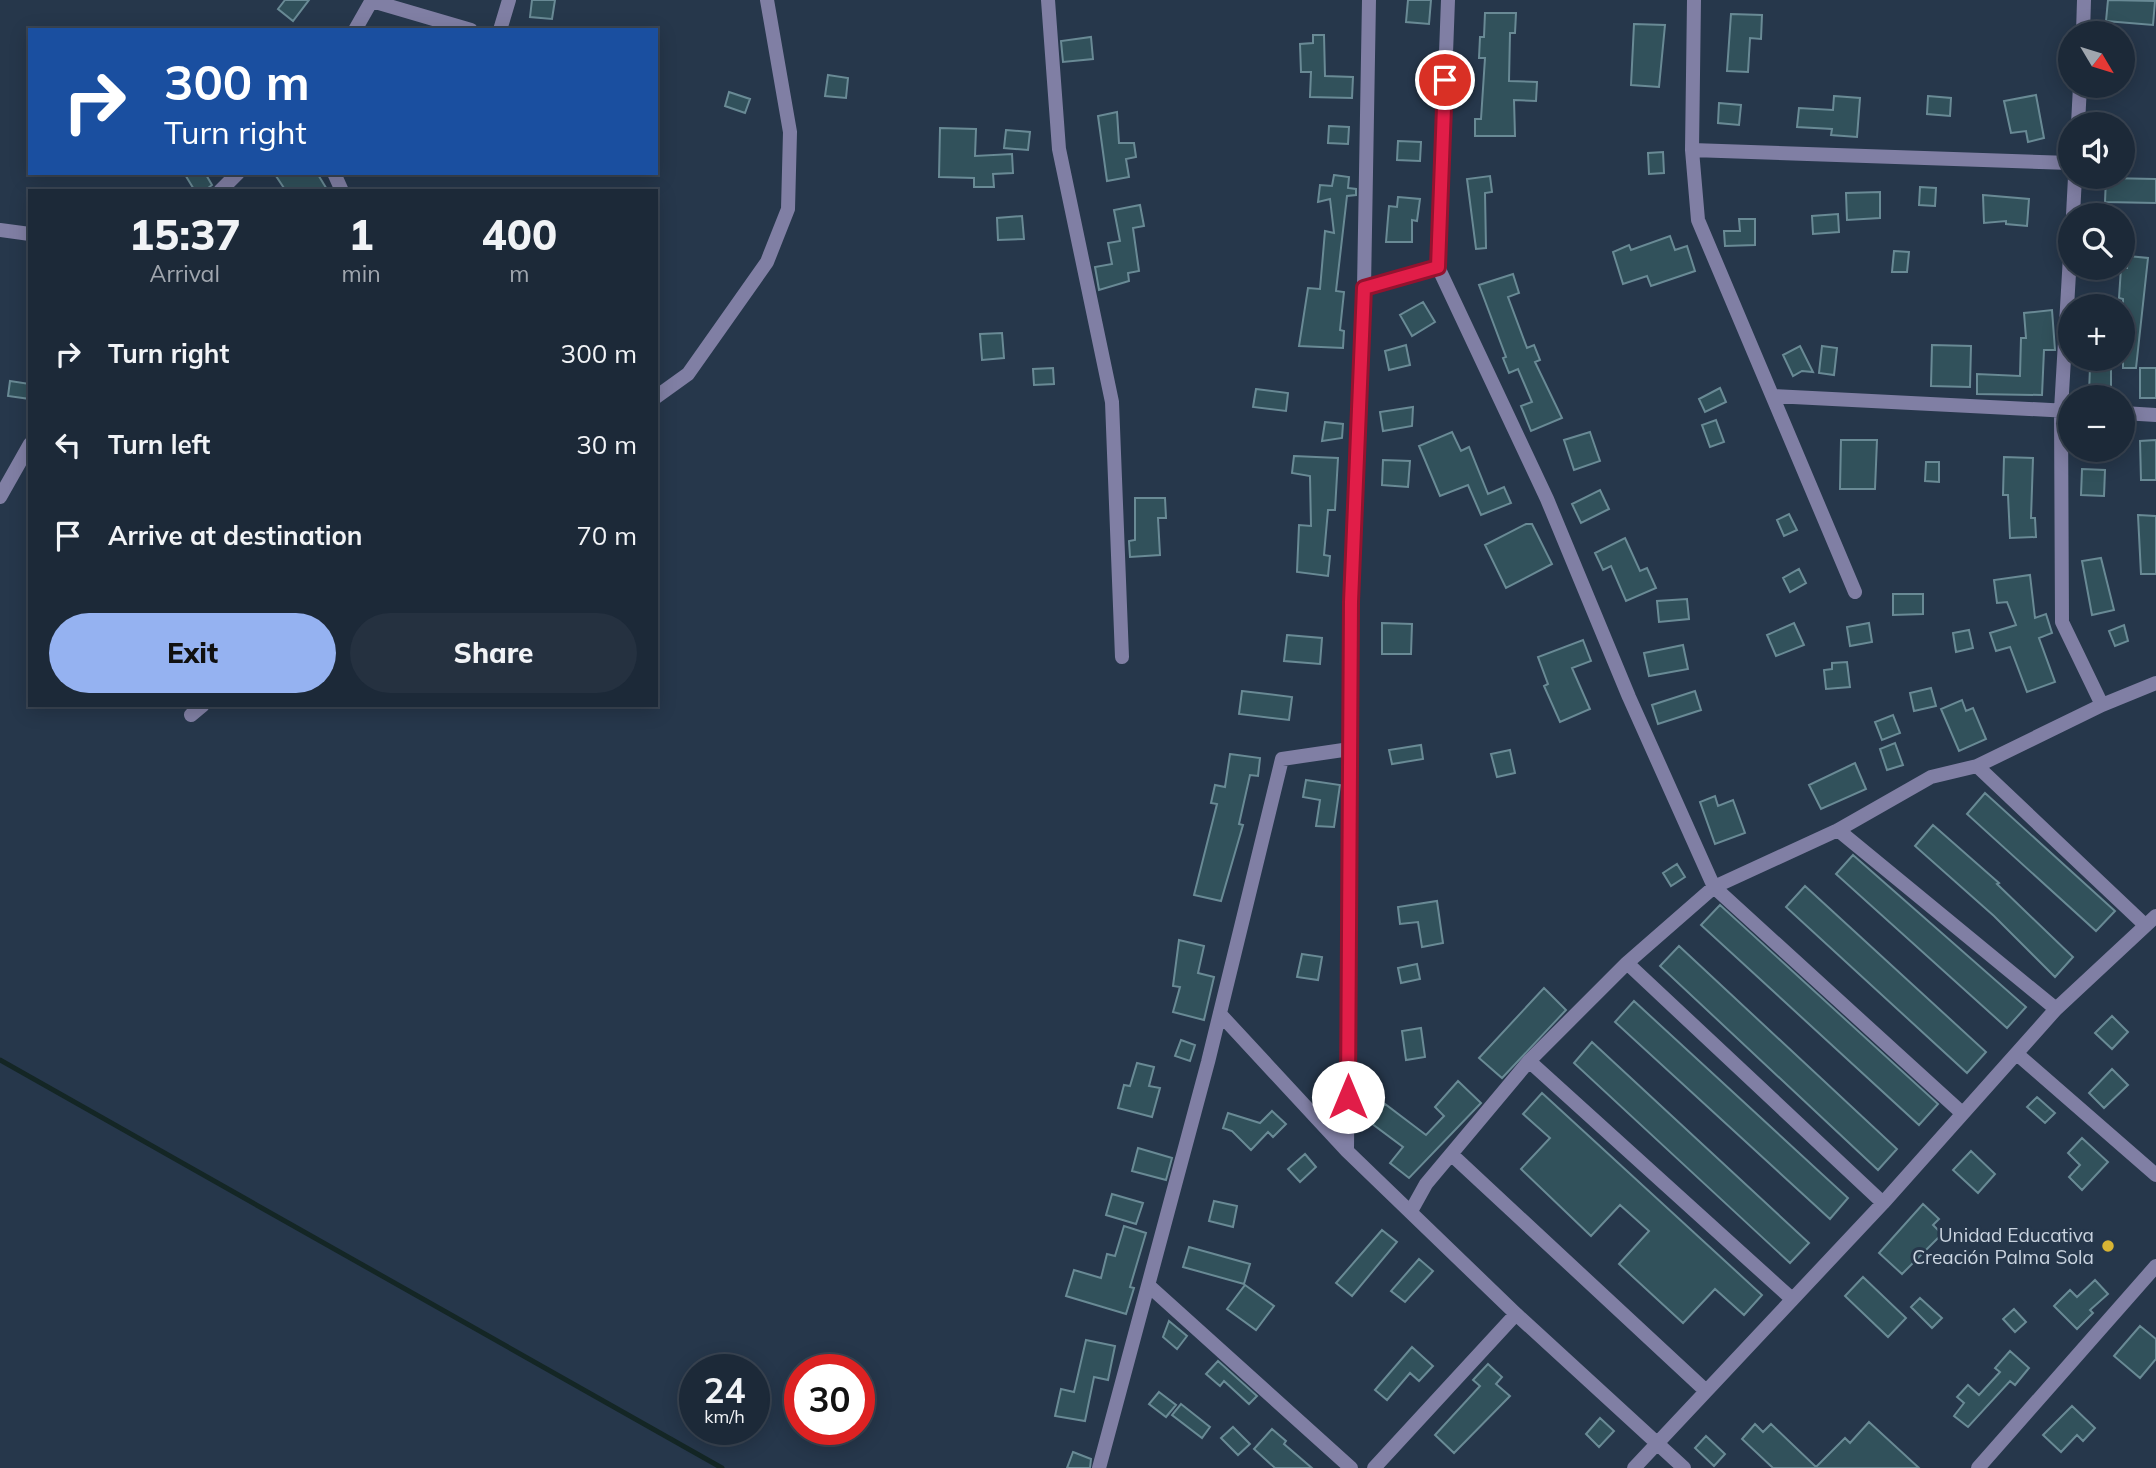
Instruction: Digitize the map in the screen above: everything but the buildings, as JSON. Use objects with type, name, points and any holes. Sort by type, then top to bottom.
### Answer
[{"type":"street","points":[[501,28],[509,0]]},
{"type":"street","points":[[658,396],[688,374],[767,262],[788,209],[790,132],[767,0]]},
{"type":"street","points":[[1048,0],[1059,149],[1112,402],[1122,656]]},
{"type":"street","points":[[1347,1151],[1351,602],[1364,288],[1369,0]]},
{"type":"street","points":[[1448,0],[1438,267],[1548,499],[1629,697],[1714,887],[1962,1113]]},
{"type":"street","points":[[1694,0],[1692,150],[1698,220],[1856,592]]},
{"type":"street","points":[[2083,21],[2084,0]]},
{"type":"street","points":[[356,28],[372,1],[464,28]]},
{"type":"street","points":[[1692,150],[2058,163]]},
{"type":"street","points":[[222,189],[236,175]]},
{"type":"street","points":[[0,230],[28,234]]},
{"type":"street","points":[[1364,288],[1438,267]]},
{"type":"street","points":[[2067,385],[2069,280]]},
{"type":"street","points":[[1775,396],[2058,411]]},
{"type":"street","points":[[2135,414],[2156,415]]},
{"type":"street","points":[[0,497],[28,448]]},
{"type":"street","points":[[2065,462],[2062,622],[2102,705]]},
{"type":"street","points":[[1411,1211],[1426,1184],[1529,1061],[1627,963],[1714,887],[1838,830],[1931,778],[1977,766],[2102,705],[2156,683]]},
{"type":"street","points":[[191,715],[201,707]]},
{"type":"street","points":[[1099,1468],[1220,1014],[1282,759],[1350,749]]},
{"type":"street","points":[[1634,1468],[1883,1203],[2056,1009],[2150,920],[1977,766]]},
{"type":"street","points":[[1838,830],[2056,1009]]},
{"type":"street","points":[[1627,963],[1883,1203]]},
{"type":"street","points":[[1220,1014],[1347,1151],[1516,1314],[1684,1468]]},
{"type":"street","points":[[2017,1054],[2156,1175]]},
{"type":"street","points":[[1529,1061],[1792,1299]]},
{"type":"street","points":[[1451,1154],[1706,1391]]},
{"type":"street","points":[[1978,1468],[2156,1266]]},
{"type":"street","points":[[1148,1285],[1352,1468]]},
{"type":"street","points":[[1374,1468],[1516,1314]]},
{"type":"waterway","points":[[0,1060],[722,1468]]},
{"type":"place","name":"Unidad Educativa Creación Palma Sola","points":[[2108,1246]]},
{"type":"route","points":[[1348,1097],[1351,602],[1364,288],[1438,267],[1445,80]]}]
